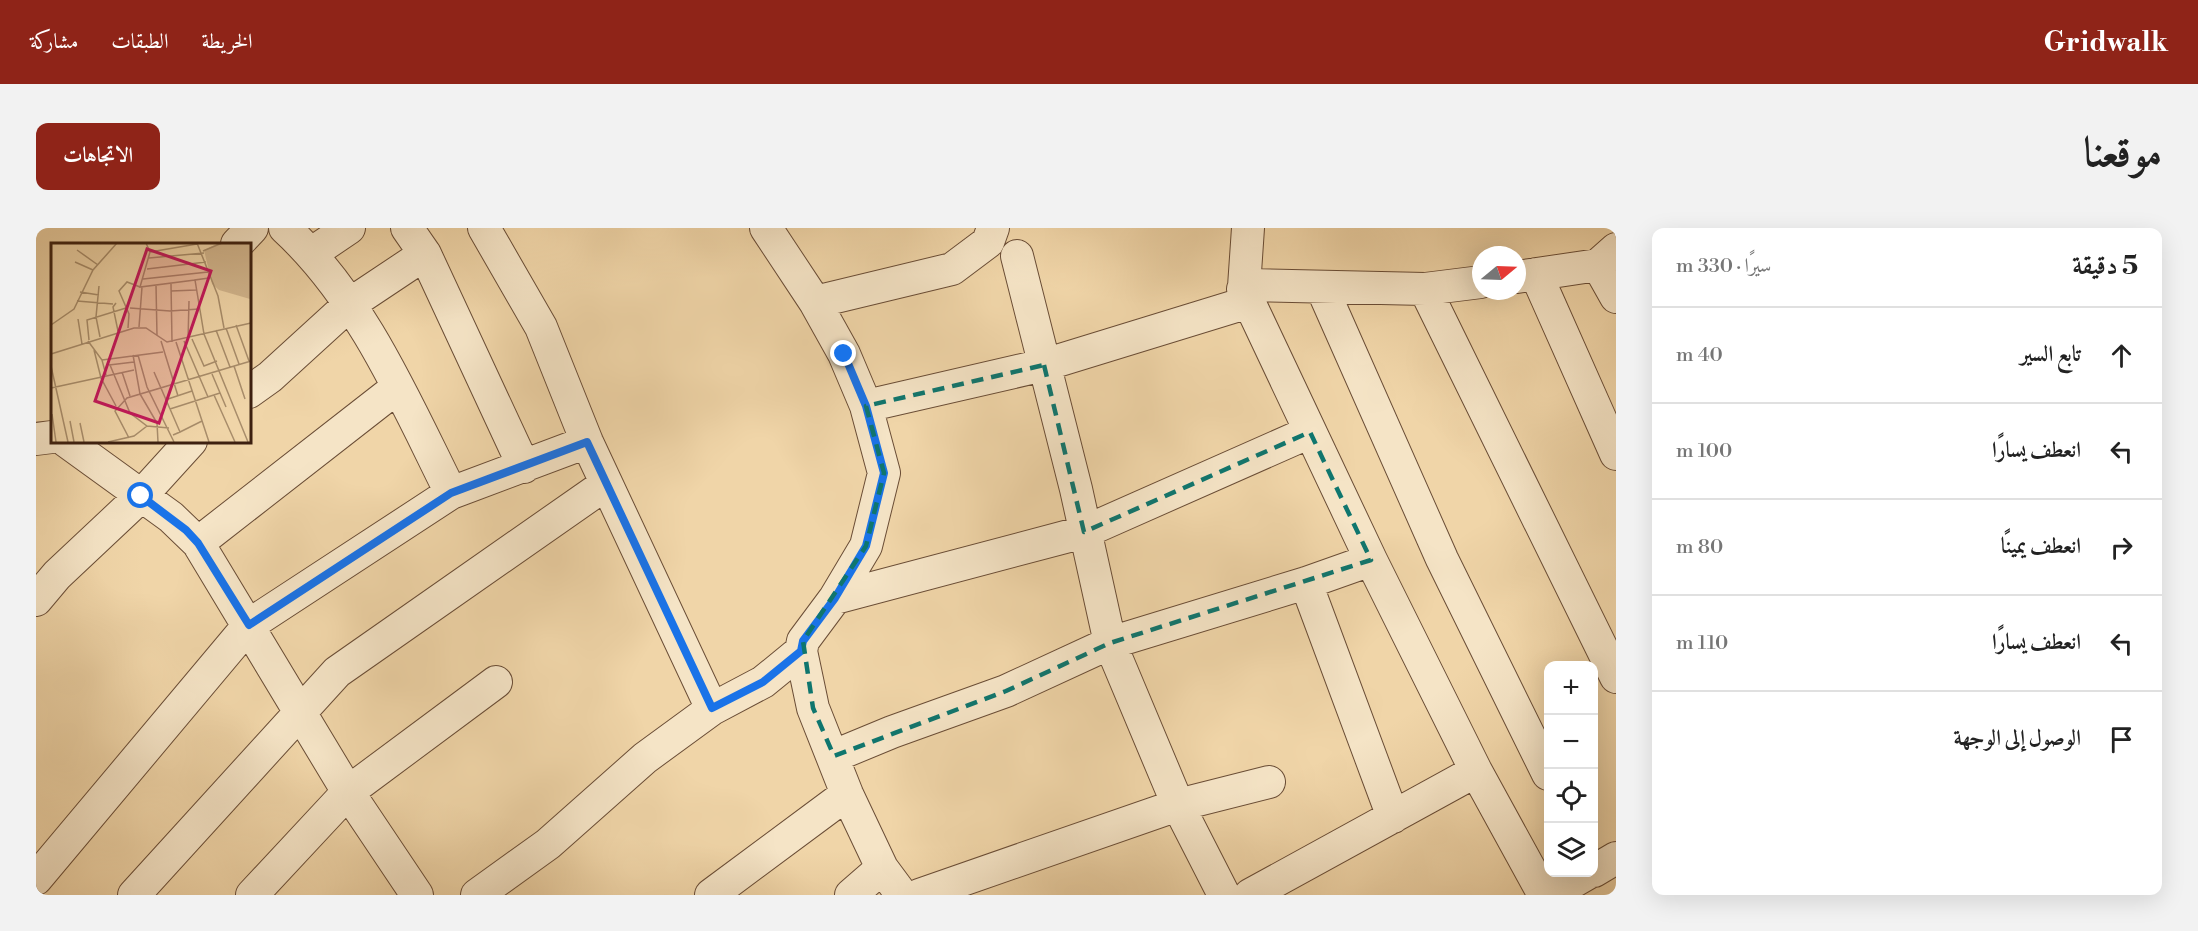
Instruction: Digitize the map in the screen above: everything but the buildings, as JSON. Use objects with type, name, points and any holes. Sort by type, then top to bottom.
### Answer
[{"type":"street","points":[[238,243],[252,228]]},
{"type":"street","points":[[285,228],[312,253],[350,304],[398,387],[451,493]]},
{"type":"street","points":[[312,253],[349,228]]},
{"type":"street","points":[[407,228],[424,254],[524,467]]},
{"type":"street","points":[[484,228],[541,327],[587,442],[712,708]]},
{"type":"street","points":[[766,228],[815,302],[844,354],[866,406],[884,473],[866,546],[835,598],[803,641],[801,651],[813,708],[834,756],[847,794],[882,868],[902,895]]},
{"type":"street","points":[[815,302],[952,269],[988,242],[993,228]]},
{"type":"street","points":[[1248,228],[1246,295],[1371,560],[1476,771],[1545,895]]},
{"type":"street","points":[[250,391],[270,377],[350,304],[424,254]]},
{"type":"street","points":[[1017,256],[1076,489],[1110,643],[1178,805],[1224,895]]},
{"type":"street","points":[[1616,297],[1607,257],[1526,275],[1616,454]]},
{"type":"street","points":[[866,406],[1044,365],[1246,295],[1251,285],[1425,289],[1472,283]]},
{"type":"street","points":[[1322,288],[1442,559],[1546,769]]},
{"type":"street","points":[[1425,289],[1616,676]]},
{"type":"street","points":[[198,543],[398,387]]},
{"type":"street","points":[[835,598],[1084,532],[1310,432]]},
{"type":"street","points":[[36,439],[51,437]]},
{"type":"street","points":[[67,442],[186,530],[198,543],[348,792],[417,895]]},
{"type":"street","points":[[36,600],[57,575],[141,496],[190,442]]},
{"type":"street","points":[[36,879],[249,625],[451,493],[587,442]]},
{"type":"street","points":[[134,895],[337,672],[606,484]]},
{"type":"street","points":[[834,756],[892,732],[1006,691],[1110,643],[1306,583],[1371,560]]},
{"type":"street","points":[[1306,583],[1393,817]]},
{"type":"street","points":[[477,895],[548,844],[645,758],[712,708],[763,682],[801,651]]},
{"type":"street","points":[[270,888],[348,792],[496,682]]},
{"type":"street","points":[[1251,895],[1476,771]]},
{"type":"street","points":[[919,895],[1178,805],[1269,782]]},
{"type":"street","points":[[711,895],[847,794]]},
{"type":"street","points":[[851,895],[882,868]]},
{"type":"street","points":[[1550,895],[1581,877]]},
{"type":"highlighted area","points":[[1044,365],[1084,532],[1310,432],[1371,560],[1110,643],[1006,691],[834,756],[813,708],[803,641],[866,546],[884,473],[866,406]]},
{"type":"route","points":[[141,496],[171,517],[198,543],[249,625],[451,493],[587,442],[712,708],[763,682],[801,651],[803,641],[835,598],[866,546],[884,473],[866,406],[844,354]]}]
